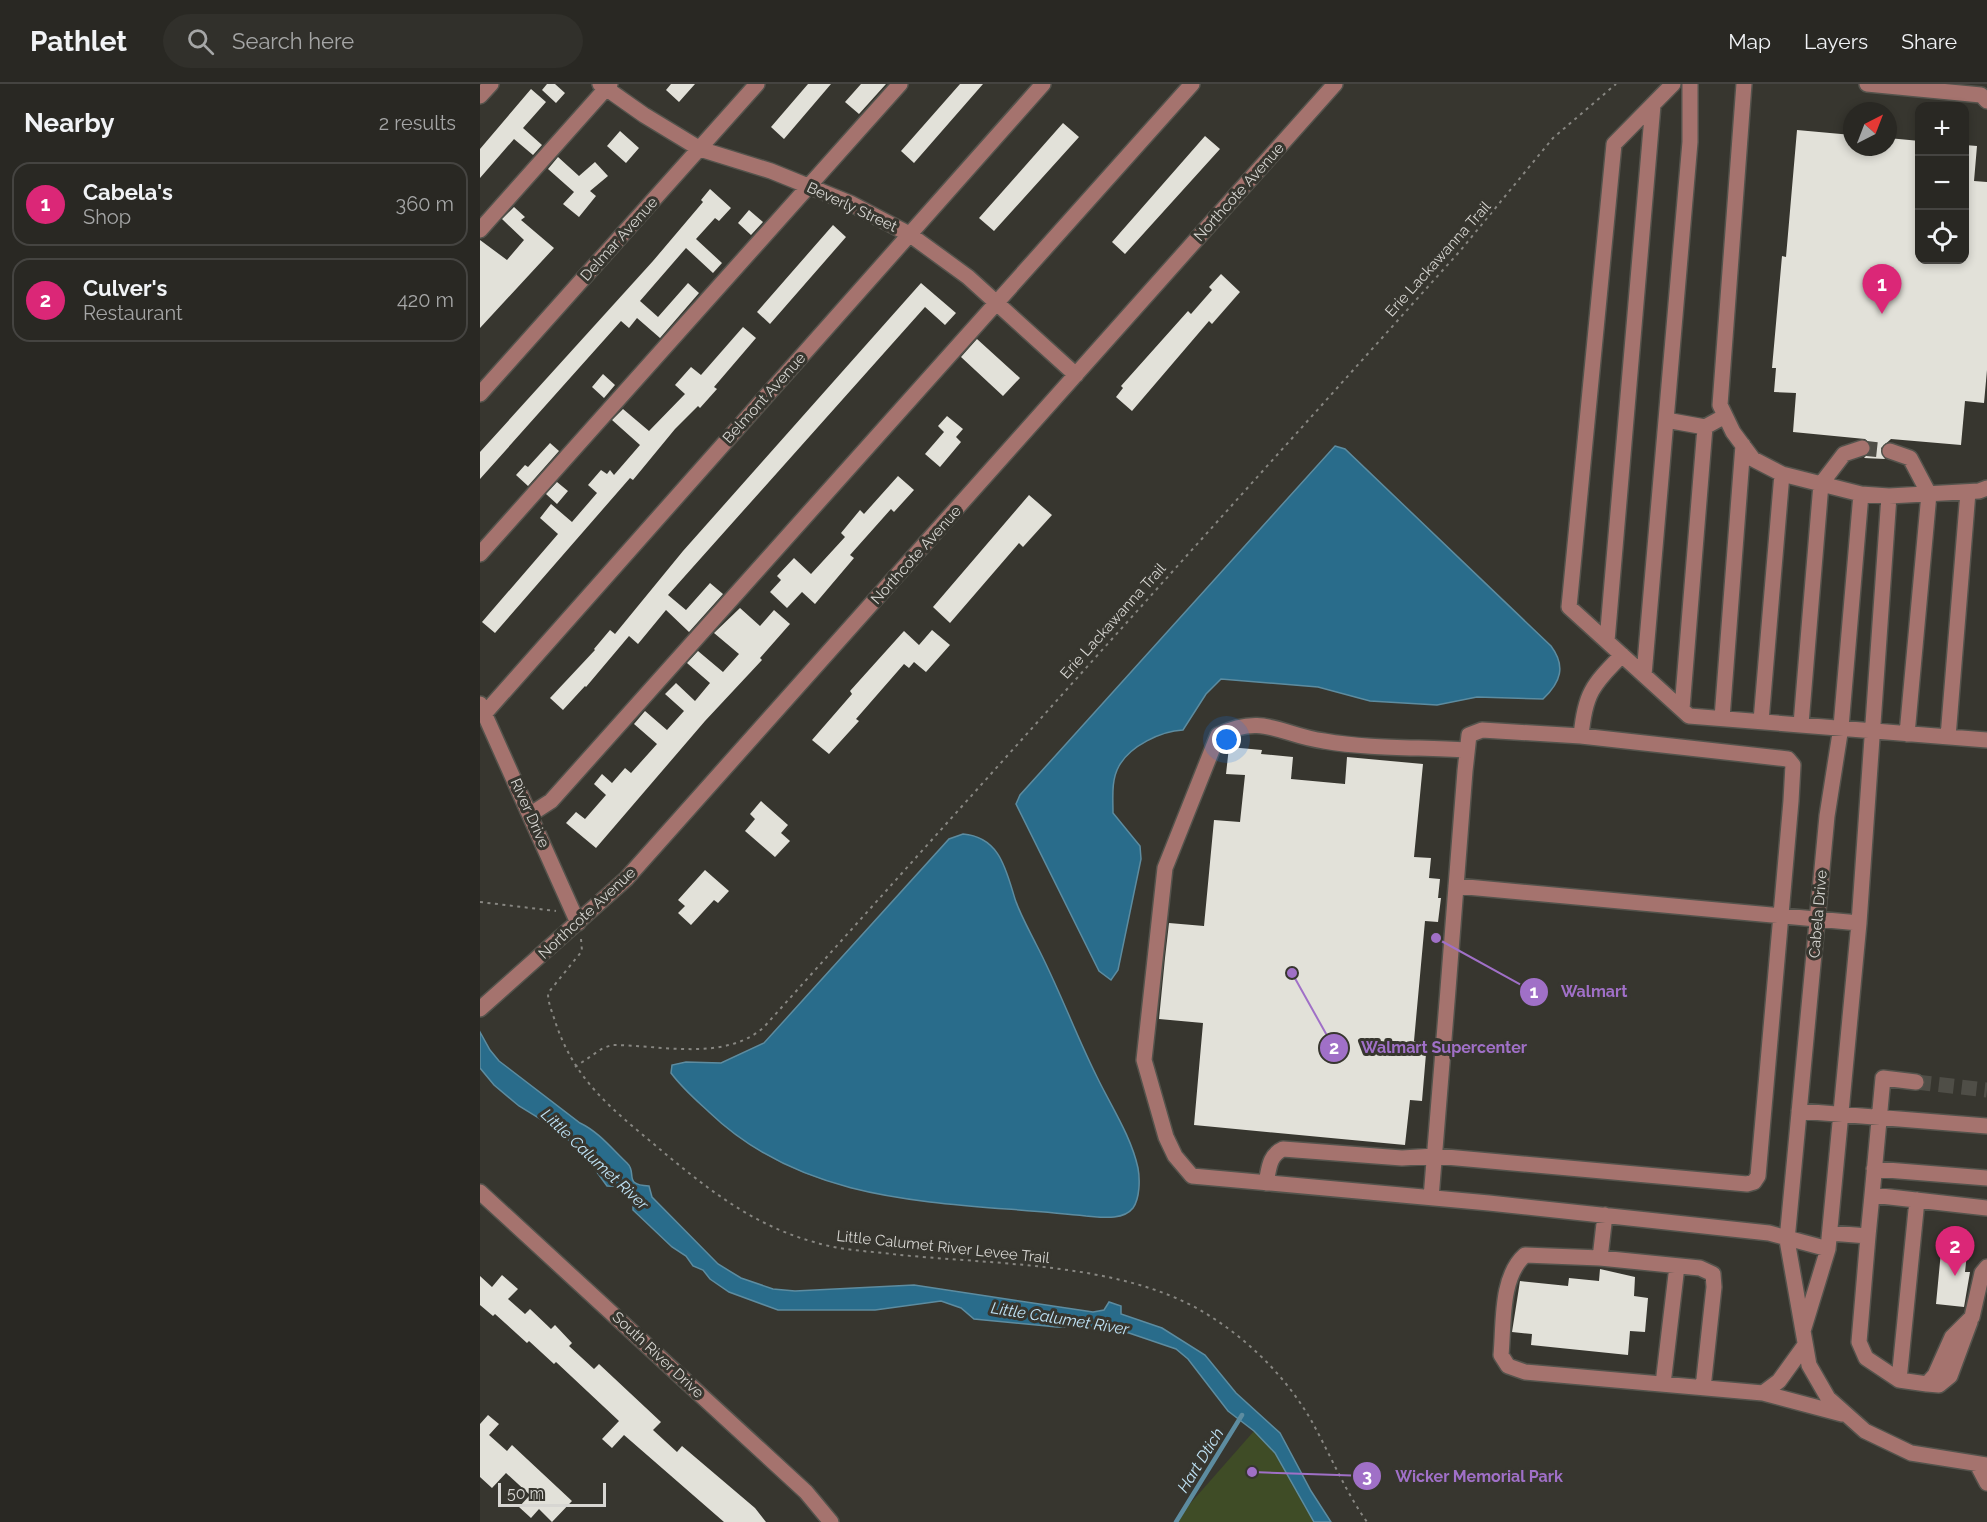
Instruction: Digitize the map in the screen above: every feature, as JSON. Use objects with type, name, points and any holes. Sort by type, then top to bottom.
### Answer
[{"type":"street","points":[[480,96],[491,84]]},
{"type":"street","name":"Delmar Avenue","points":[[480,394],[757,84]]},
{"type":"street","points":[[480,554],[900,84]]},
{"type":"street","name":"Belmont Avenue","points":[[482,708],[1043,84]]},
{"type":"street","points":[[531,814],[551,801],[1192,84]]},
{"type":"street","name":"Northcote Avenue","points":[[480,1009],[580,931],[1335,84]]},
{"type":"street","points":[[1673,84],[1614,144],[1569,607],[1689,716],[1987,740]]},
{"type":"street","points":[[1644,675],[1690,142],[1690,84]]},
{"type":"street","points":[[1744,84],[1720,405],[1725,416],[1754,459],[1782,474],[1861,494],[1889,496],[1968,492],[1987,488]]},
{"type":"street","points":[[1868,84],[1981,94],[1987,100]]},
{"type":"street","points":[[480,230],[606,85]]},
{"type":"street","name":"Beverly Street","points":[[606,85],[700,149],[850,203],[909,234],[968,276],[1076,375]]},
{"type":"street","points":[[1607,641],[1653,105]]},
{"type":"street","points":[[1666,420],[1705,427],[1725,416]]},
{"type":"street","points":[[1682,709],[1705,427]]},
{"type":"street","points":[[1722,718],[1743,445]]},
{"type":"street","points":[[1801,724],[1821,484],[1844,454],[1862,448]]},
{"type":"street","points":[[1890,451],[1910,458],[1929,494],[1907,734]]},
{"type":"street","points":[[1761,721],[1782,474]]},
{"type":"street","points":[[1948,737],[1968,492]]},
{"type":"street","name":"Cabela Drive","points":[[1861,494],[1841,727],[1827,816],[1787,1240],[1809,1365],[1828,1398],[1865,1431],[1911,1453],[1982,1464]]},
{"type":"street","points":[[1763,1393],[1779,1381],[1804,1340],[1828,1249],[1859,923],[1889,496]]},
{"type":"street","points":[[1581,736],[1586,699],[1601,678],[1622,656]]},
{"type":"street","name":"River Drive","points":[[482,708],[531,814],[580,931]]},
{"type":"street","points":[[1466,750],[1323,741],[1263,724],[1234,727],[1218,735],[1210,750],[1165,868],[1144,1060],[1166,1137],[1175,1155],[1192,1176],[1605,1215],[1768,1233],[1787,1240],[1828,1249]]},
{"type":"street","points":[[1266,1183],[1271,1160],[1275,1152],[1283,1149],[1402,1158],[1435,1156],[1747,1184],[1754,1182],[1758,1176],[1792,792],[1792,765],[1788,759],[1581,736],[1482,730],[1469,735],[1466,750],[1435,1156],[1431,1198]]},
{"type":"street","points":[[1456,886],[1859,923]]},
{"type":"street","points":[[1916,1082],[1883,1078],[1859,1342],[1866,1358],[1899,1380],[1927,1384],[1935,1375],[1952,1337],[1972,1317],[1982,1273],[1987,1267]]},
{"type":"street","points":[[1799,1111],[1987,1126]]},
{"type":"street","points":[[1874,1169],[1987,1178]]},
{"type":"street","name":"South River Drive","points":[[480,1192],[806,1492],[831,1522]]},
{"type":"street","points":[[1872,1195],[1987,1208]]},
{"type":"street","points":[[1899,1380],[1917,1200]]},
{"type":"street","points":[[1600,1258],[1605,1215]]},
{"type":"street","points":[[1830,1233],[1868,1236]]},
{"type":"street","points":[[1703,1388],[1714,1287],[1713,1275],[1700,1268],[1600,1258],[1525,1255],[1517,1262],[1510,1274],[1501,1355],[1508,1366],[1525,1372],[1703,1388],[1763,1393],[1790,1398],[1845,1415]]},
{"type":"street","points":[[1663,1384],[1677,1266]]},
{"type":"street","points":[[1982,1464],[1987,1484]]},
{"type":"path","name":"Erie Lackawanna Trail","points":[[575,1067],[603,1048],[612,1045],[700,1048],[733,1045],[745,1041],[764,1027],[1460,251],[1553,138],[1616,84]]},
{"type":"path","points":[[480,902],[560,913]]},
{"type":"path","name":"Little Calumet River Levee Trail","points":[[580,931],[582,951],[548,993],[561,1040],[575,1067],[595,1094],[698,1180],[726,1201],[780,1231],[844,1249],[1117,1278],[1145,1285],[1204,1312],[1254,1349],[1292,1392],[1311,1419],[1367,1522]]},
{"type":"green space","points":[[1254,1431],[1275,1453],[1314,1522],[1174,1522]]},
{"type":"water","points":[[1335,446],[1345,449],[1551,646],[1559,660],[1557,680],[1543,699],[1477,697],[1437,705],[1370,701],[1318,687],[1221,679],[1206,694],[1183,730],[1165,733],[1138,746],[1124,759],[1116,771],[1113,813],[1140,846],[1141,859],[1118,970],[1111,980],[1099,971],[1016,804],[1020,795]]},
{"type":"water","points":[[963,834],[985,841],[1000,857],[1022,916],[1102,1088],[1131,1144],[1138,1168],[1139,1188],[1133,1208],[1123,1215],[1098,1217],[936,1203],[839,1184],[793,1168],[749,1144],[709,1112],[684,1089],[671,1073],[672,1065],[686,1062],[721,1063],[764,1043],[949,839]]},
{"type":"water","name":"Little Calumet River","points":[[480,1032],[499,1061],[599,1136],[627,1163],[633,1181],[649,1186],[652,1197],[718,1264],[741,1278],[773,1289],[795,1291],[914,1285],[1093,1312],[1104,1310],[1109,1302],[1121,1306],[1121,1314],[1162,1328],[1205,1355],[1236,1393],[1280,1433],[1311,1491],[1331,1522],[1314,1522],[1275,1453],[1254,1431],[1228,1411],[1188,1359],[1176,1349],[1129,1333],[1096,1327],[1057,1327],[974,1319],[961,1308],[941,1301],[875,1310],[778,1310],[729,1292],[710,1279],[703,1270],[693,1266],[686,1256],[672,1247],[633,1210],[633,1194],[625,1187],[607,1186],[581,1150],[547,1123],[519,1106],[494,1085],[480,1068]]},
{"type":"building","points":[[547,84],[555,84],[565,93],[556,103],[542,90]]},
{"type":"building","points":[[671,84],[695,84],[679,102],[666,90]]},
{"type":"building","points":[[808,84],[831,84],[784,139],[771,127]]},
{"type":"building","points":[[861,84],[886,84],[859,114],[845,102]]},
{"type":"building","points":[[960,84],[983,84],[914,163],[901,151]]},
{"type":"building","points":[[531,89],[546,102],[523,128],[542,145],[533,155],[514,139],[480,178],[480,149]]},
{"type":"building","points":[[1063,123],[1079,137],[994,231],[979,218]]},
{"type":"building","points":[[1797,130],[1843,134],[1843,156],[1897,156],[1897,139],[1915,141],[1915,264],[1969,264],[1969,145],[1977,146],[1974,181],[1987,182],[1987,370],[1984,403],[1965,401],[1961,445],[1891,439],[1881,448],[1885,459],[1864,458],[1872,449],[1871,444],[1865,439],[1793,432],[1796,393],[1774,392],[1776,368],[1772,368],[1782,256],[1786,257]]},
{"type":"building","points":[[620,131],[639,148],[626,163],[607,146]]},
{"type":"building","points":[[1205,136],[1220,149],[1125,254],[1112,242]]},
{"type":"building","points":[[558,157],[579,176],[595,162],[608,176],[590,191],[596,196],[579,217],[563,204],[574,192],[548,169]]},
{"type":"building","points":[[710,189],[731,208],[719,221],[715,218],[696,239],[722,263],[713,273],[686,248],[640,301],[658,317],[688,283],[699,293],[660,338],[637,318],[629,328],[621,321],[480,479],[480,452],[653,261],[703,202],[701,200]]},
{"type":"building","points":[[514,207],[525,217],[521,220],[554,248],[480,328],[480,240],[507,260],[524,240],[502,219]]},
{"type":"building","points":[[749,210],[763,222],[751,235],[738,223]]},
{"type":"building","points":[[833,225],[846,237],[770,324],[757,312]]},
{"type":"building","points":[[1221,274],[1240,292],[1212,324],[1209,321],[1132,411],[1116,397],[1123,388],[1121,386],[1188,311],[1191,314],[1212,290],[1209,287]]},
{"type":"building","points":[[921,283],[956,313],[945,325],[925,307],[668,595],[686,610],[710,583],[723,594],[689,632],[666,610],[638,644],[629,636],[586,687],[563,710],[550,698],[595,650],[610,630],[615,634],[683,551]]},
{"type":"building","points":[[743,327],[756,338],[714,387],[717,389],[700,408],[698,406],[675,429],[633,480],[630,478],[495,633],[482,622],[558,534],[540,518],[551,504],[572,522],[597,493],[588,485],[601,470],[607,474],[610,470],[614,475],[640,445],[612,420],[623,409],[649,431],[685,394],[675,385],[691,367],[701,375]]},
{"type":"building","points":[[977,339],[1020,378],[1003,396],[961,357]]},
{"type":"building","points":[[603,374],[615,385],[604,398],[592,387]]},
{"type":"building","points":[[947,416],[963,429],[956,437],[961,442],[940,467],[925,454],[944,432],[938,426]]},
{"type":"building","points":[[550,443],[559,451],[528,486],[516,475],[525,465],[528,467]]},
{"type":"building","points":[[898,476],[914,490],[894,512],[891,509],[850,555],[854,558],[815,604],[802,592],[787,608],[770,592],[781,580],[777,576],[794,558],[811,574],[845,537],[841,533],[860,510],[864,514]]},
{"type":"building","points":[[557,482],[568,491],[557,504],[546,494]]},
{"type":"building","points":[[1029,495],[1052,515],[1023,547],[1019,543],[950,623],[933,607]]},
{"type":"building","points":[[740,608],[760,626],[774,610],[790,624],[760,658],[762,660],[705,721],[596,848],[566,823],[576,812],[585,819],[606,795],[594,784],[602,774],[612,783],[625,768],[631,773],[657,744],[634,724],[645,711],[667,730],[684,711],[665,694],[676,683],[695,701],[710,683],[687,663],[698,651],[723,672],[739,654],[714,633]]},
{"type":"building","points":[[932,630],[950,645],[926,672],[914,662],[909,668],[904,664],[856,719],[859,721],[829,754],[812,740],[852,694],[850,691],[904,631],[919,645]]},
{"type":"building","points":[[1229,747],[1262,750],[1261,754],[1293,757],[1291,779],[1345,784],[1347,757],[1423,764],[1414,857],[1431,858],[1429,878],[1440,879],[1438,898],[1441,898],[1438,922],[1425,921],[1414,1041],[1427,1042],[1422,1101],[1410,1100],[1405,1145],[1194,1125],[1203,1023],[1159,1019],[1169,923],[1204,926],[1214,820],[1240,822],[1245,775],[1226,774]]},
{"type":"building","points":[[761,801],[788,825],[781,833],[790,841],[775,857],[745,831],[755,819],[750,814]]},
{"type":"building","points":[[705,870],[729,891],[718,903],[714,900],[691,925],[678,913],[685,906],[678,900]]},
{"type":"building","points":[[1942,1241],[1968,1244],[1965,1272],[1970,1272],[1964,1307],[1936,1304]]},
{"type":"building","points":[[1600,1269],[1635,1277],[1634,1296],[1648,1298],[1645,1332],[1630,1331],[1628,1355],[1531,1345],[1532,1334],[1512,1332],[1520,1281],[1568,1286],[1569,1278],[1599,1281]]},
{"type":"building","points":[[502,1275],[518,1289],[508,1299],[525,1314],[530,1309],[551,1329],[555,1325],[572,1343],[569,1346],[594,1369],[599,1364],[661,1422],[653,1430],[677,1452],[682,1446],[755,1508],[766,1522],[724,1522],[624,1435],[612,1448],[602,1439],[619,1421],[556,1362],[554,1364],[529,1341],[527,1343],[495,1314],[493,1316],[480,1305],[480,1276],[492,1287]]},
{"type":"building","points":[[488,1415],[499,1424],[489,1435],[507,1451],[512,1445],[572,1501],[552,1522],[539,1509],[531,1518],[519,1507],[530,1495],[506,1473],[492,1488],[480,1477],[480,1424]]},
{"type":"waterway","name":"Hart Dtich","points":[[1176,1522],[1242,1415]]},
{"type":"tunnel","points":[[1862,448],[1890,451]]},
{"type":"tunnel","points":[[1916,1082],[1987,1090]]},
{"type":"place","name":"Cabela's","points":[[1882,314]]},
{"type":"place","name":"Walmart","points":[[1436,938]]},
{"type":"place","name":"Walmart Supercenter","points":[[1292,973]]},
{"type":"place","name":"Culver's","points":[[1955,1276]]},
{"type":"place","name":"Wicker Memorial Park","points":[[1252,1472]]}]
